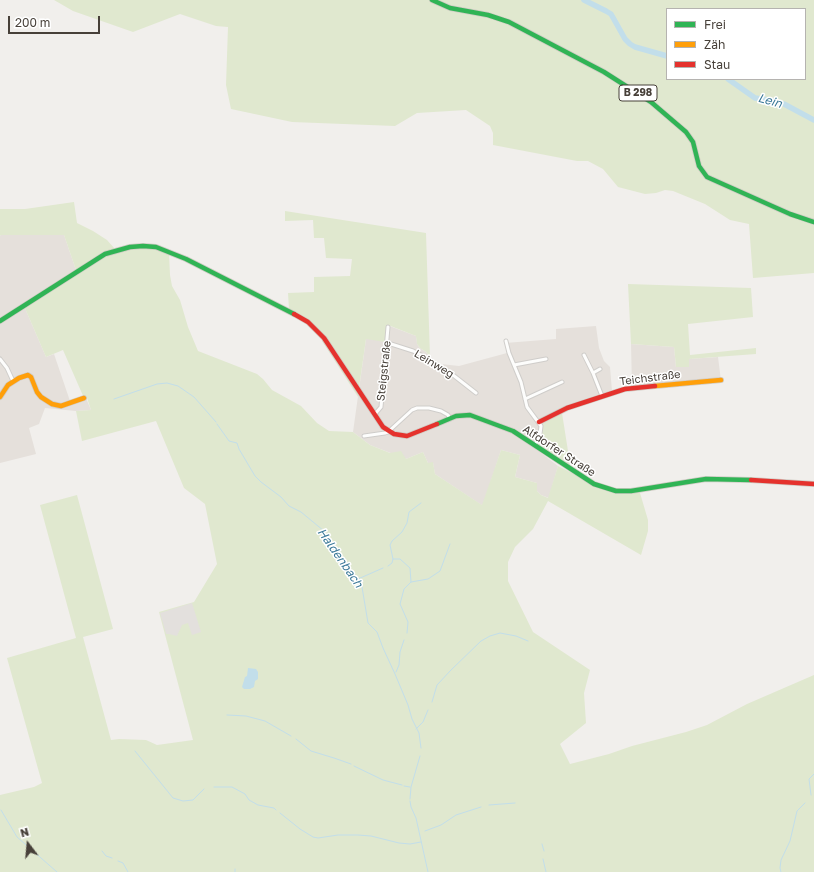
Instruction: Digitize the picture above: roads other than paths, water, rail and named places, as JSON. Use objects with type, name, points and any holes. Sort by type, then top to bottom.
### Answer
[{"type":"main road","name":"B 298","points":[[432,0],[450,8],[488,15],[509,22],[604,72],[651,102],[686,132],[693,142],[699,166],[707,177],[790,214],[814,222]]},
{"type":"main road","points":[[0,320],[105,254],[123,248],[149,246],[174,253],[308,322],[324,338],[383,427],[388,432]]},
{"type":"main road","points":[[0,397],[4,390],[13,381],[26,375],[30,376],[37,392],[41,397],[55,406],[61,406],[84,398]]},
{"type":"main road","name":"Teichstraße","points":[[539,422],[567,408],[602,396],[634,388],[721,380]]},
{"type":"main road","name":"Alfdorfer Straße","points":[[388,432],[400,436],[407,436],[450,419],[465,415],[476,417],[512,431],[594,484],[616,491],[636,490],[706,479],[814,484]]},
{"type":"street","name":"Steigstraße","points":[[375,414],[381,407],[388,343],[388,327]]},
{"type":"street","points":[[506,341],[508,353],[514,365],[527,407],[541,426],[540,434],[534,445]]},
{"type":"street","name":"Leinweg","points":[[388,343],[421,355],[476,393]]},
{"type":"street","points":[[584,355],[602,396]]},
{"type":"street","points":[[514,365],[546,359]]},
{"type":"street","points":[[0,360],[7,368],[13,381]]},
{"type":"street","points":[[593,373],[600,369]]},
{"type":"street","points":[[525,398],[562,382]]},
{"type":"street","points":[[364,436],[388,432],[403,420],[412,410],[417,408],[429,408],[441,411],[448,415],[450,419]]},
{"type":"water","points":[[248,668],[256,669],[258,672],[258,679],[255,681],[254,687],[244,689],[242,687],[245,677],[247,676]]},
{"type":"waterway","name":"Lein","points":[[584,0],[611,14],[625,39],[630,44],[635,47],[666,56]]},
{"type":"waterway","name":"Lein","points":[[729,80],[755,98],[784,104],[814,120]]},
{"type":"waterway","name":"Haldenbach","points":[[114,399],[157,384],[167,383],[178,386],[194,397],[216,422]]},
{"type":"waterway","name":"Haldenbach","points":[[217,424],[229,441],[237,443],[255,476],[281,497],[289,506],[301,512],[324,531],[332,548],[358,579],[362,587],[368,623],[377,632],[395,674],[408,705],[412,719],[419,733],[421,748]]},
{"type":"waterway","points":[[388,566],[392,563],[393,559],[390,545],[392,541],[402,532],[407,523],[409,512],[421,503]]},
{"type":"waterway","points":[[407,633],[408,622],[400,604],[404,589],[411,582],[428,579],[440,571],[450,544]]},
{"type":"waterway","points":[[393,559],[400,559],[410,568],[411,582]]},
{"type":"waterway","points":[[358,579],[383,568]]},
{"type":"waterway","points":[[432,702],[437,685],[481,641],[500,633],[516,636],[528,641]]},
{"type":"waterway","points":[[396,672],[399,665],[400,652],[404,640]]},
{"type":"waterway","points":[[416,729],[423,722],[428,710]]},
{"type":"waterway","points":[[227,715],[246,716],[265,721],[291,736]]},
{"type":"waterway","points":[[296,739],[311,751],[351,764]]},
{"type":"waterway","points":[[135,751],[173,798],[183,801],[193,800],[204,789]]},
{"type":"waterway","name":"Haldenbach","points":[[410,799],[411,787],[420,756]]},
{"type":"waterway","points":[[354,766],[383,780],[402,785]]},
{"type":"waterway","points":[[811,795],[809,779],[814,774]]},
{"type":"waterway","points":[[404,786],[410,787]]},
{"type":"waterway","points":[[214,787],[232,787],[245,794],[249,800],[258,805],[274,808],[276,810]]},
{"type":"waterway","name":"Haldenbach","points":[[410,801],[416,818],[428,872]]},
{"type":"waterway","points":[[489,805],[515,803]]},
{"type":"waterway","points":[[781,872],[781,860],[790,841],[797,811],[805,803]]},
{"type":"waterway","points":[[425,831],[441,825],[456,815],[481,807]]},
{"type":"waterway","points":[[1,810],[17,837],[57,872]]},
{"type":"waterway","points":[[280,813],[313,837],[318,838],[338,835],[358,835],[371,836],[399,843],[410,844],[421,842]]},
{"type":"waterway","points":[[542,844],[544,851]]},
{"type":"waterway","points":[[102,851],[106,856],[112,858]]},
{"type":"waterway","points":[[543,859],[546,872]]},
{"type":"waterway","points":[[118,861],[123,863],[128,872]]}]
